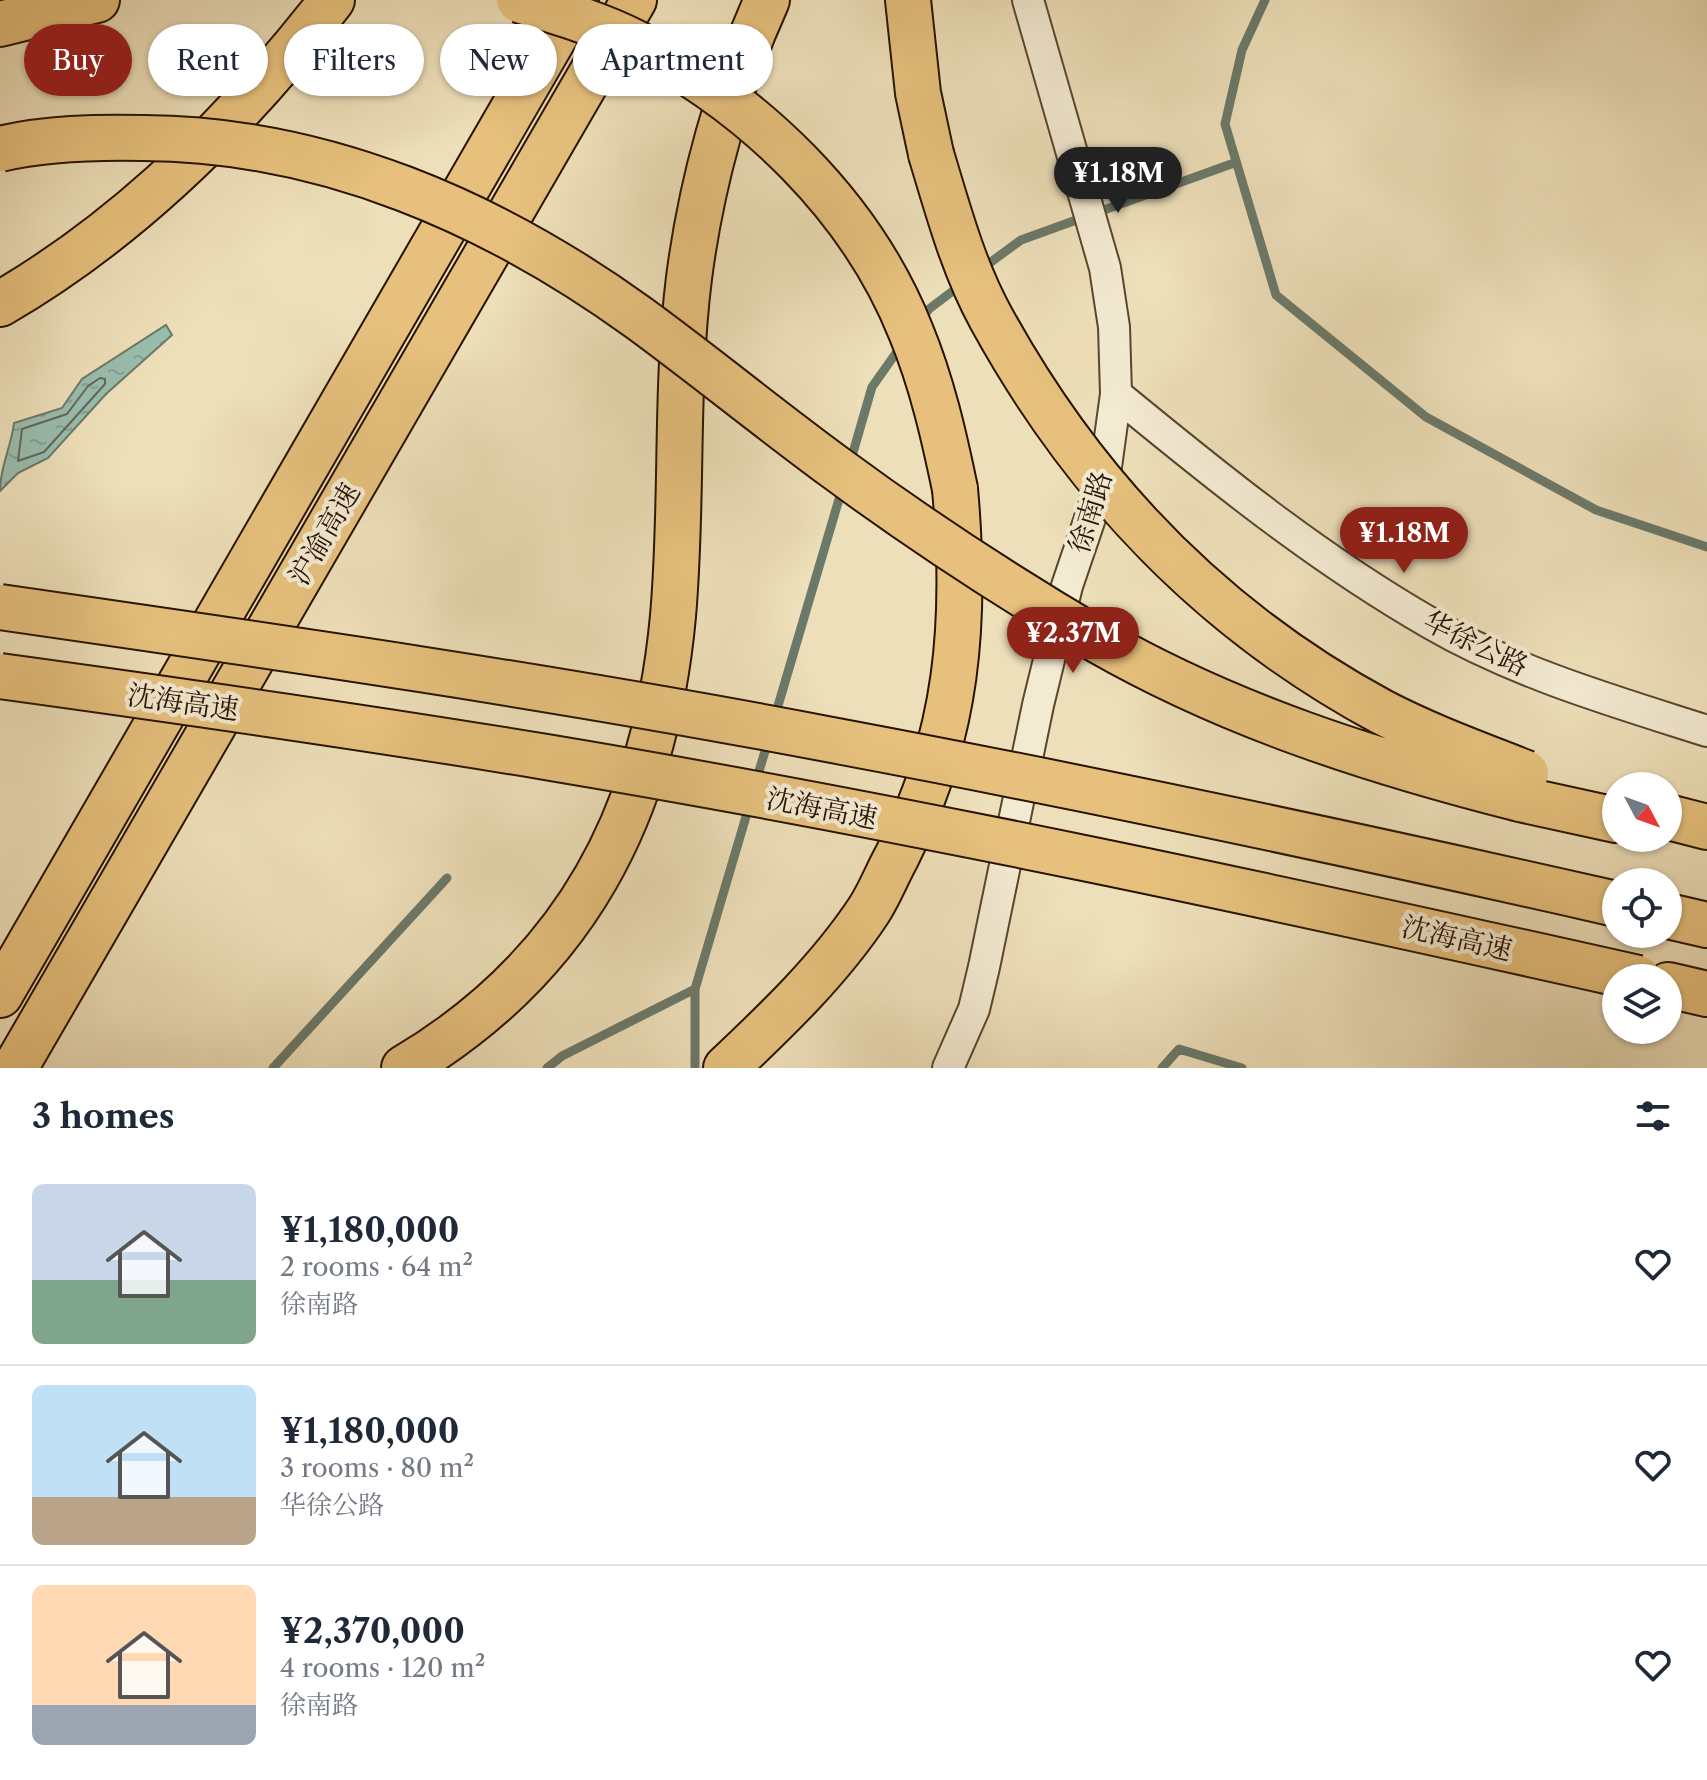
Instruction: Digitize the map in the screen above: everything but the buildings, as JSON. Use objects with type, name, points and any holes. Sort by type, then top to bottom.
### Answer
[{"type":"highway","points":[[0,24],[97,0]]},
{"type":"highway","points":[[0,304],[31,286],[132,211],[228,125],[332,0]]},
{"type":"highway","points":[[519,0],[571,16],[631,40],[698,78],[759,126],[815,179],[869,250],[911,330],[940,415],[955,489],[962,561],[961,631],[951,702],[934,774],[869,909],[823,970],[771,1026],[726,1068]]},
{"type":"highway","name":"沪渝高速","points":[[0,995],[576,0]]},
{"type":"highway","name":"沪渝高速","points":[[15,1068],[634,0]]},
{"type":"highway","points":[[404,1068],[453,1039],[506,994],[553,943],[593,883],[626,824],[648,755],[664,687],[673,616],[689,278],[716,142],[767,0]]},
{"type":"highway","points":[[908,0],[918,93],[931,154],[956,236],[990,317],[1080,459],[1135,525],[1189,579],[1251,629],[1315,673],[1383,713],[1523,786],[1602,815]]},
{"type":"highway","points":[[0,149],[91,137],[174,138],[251,146],[327,161],[397,183],[483,224],[637,316],[837,469],[967,559],[1101,641],[1182,684],[1267,721],[1355,753],[1602,799]]},
{"type":"highway","points":[[0,607],[332,655],[831,740],[1363,847],[1602,901]]},
{"type":"highway","name":"沈海高速","points":[[0,676],[533,755],[812,806],[1347,913],[1602,970]]},
{"type":"highway","points":[[1682,821],[1707,827]]},
{"type":"highway","points":[[1682,833],[1707,837]]},
{"type":"highway","points":[[1682,919],[1707,925]]},
{"type":"highway","points":[[1682,988],[1707,994]]},
{"type":"street","name":"徐南路","points":[[948,1068],[974,1009],[1038,705],[1067,586],[1105,474],[1116,394],[1114,327],[1105,268],[1028,0]]},
{"type":"street","name":"华徐公路","points":[[1116,394],[1307,547],[1433,625],[1569,687],[1707,731]]},
{"type":"water","points":[[166,325],[172,335],[106,394],[48,458],[18,473],[0,491],[14,423],[62,408],[82,379]]},
{"type":"waterway","points":[[1265,0],[1242,50],[1225,124],[1276,295],[1426,417],[1596,510],[1707,547]]},
{"type":"waterway","points":[[980,270],[1021,240],[1234,163]]},
{"type":"waterway","points":[[919,321],[929,309],[962,284]]},
{"type":"waterway","points":[[850,463],[872,387],[901,346]]},
{"type":"waterway","points":[[775,716],[842,489]]},
{"type":"waterway","points":[[756,781],[769,738]]},
{"type":"waterway","points":[[695,1068],[695,989],[750,803]]},
{"type":"waterway","points":[[273,1068],[447,878]]},
{"type":"waterway","points":[[547,1068],[562,1056],[695,989]]},
{"type":"waterway","points":[[1162,1068],[1179,1049],[1242,1068]]}]
